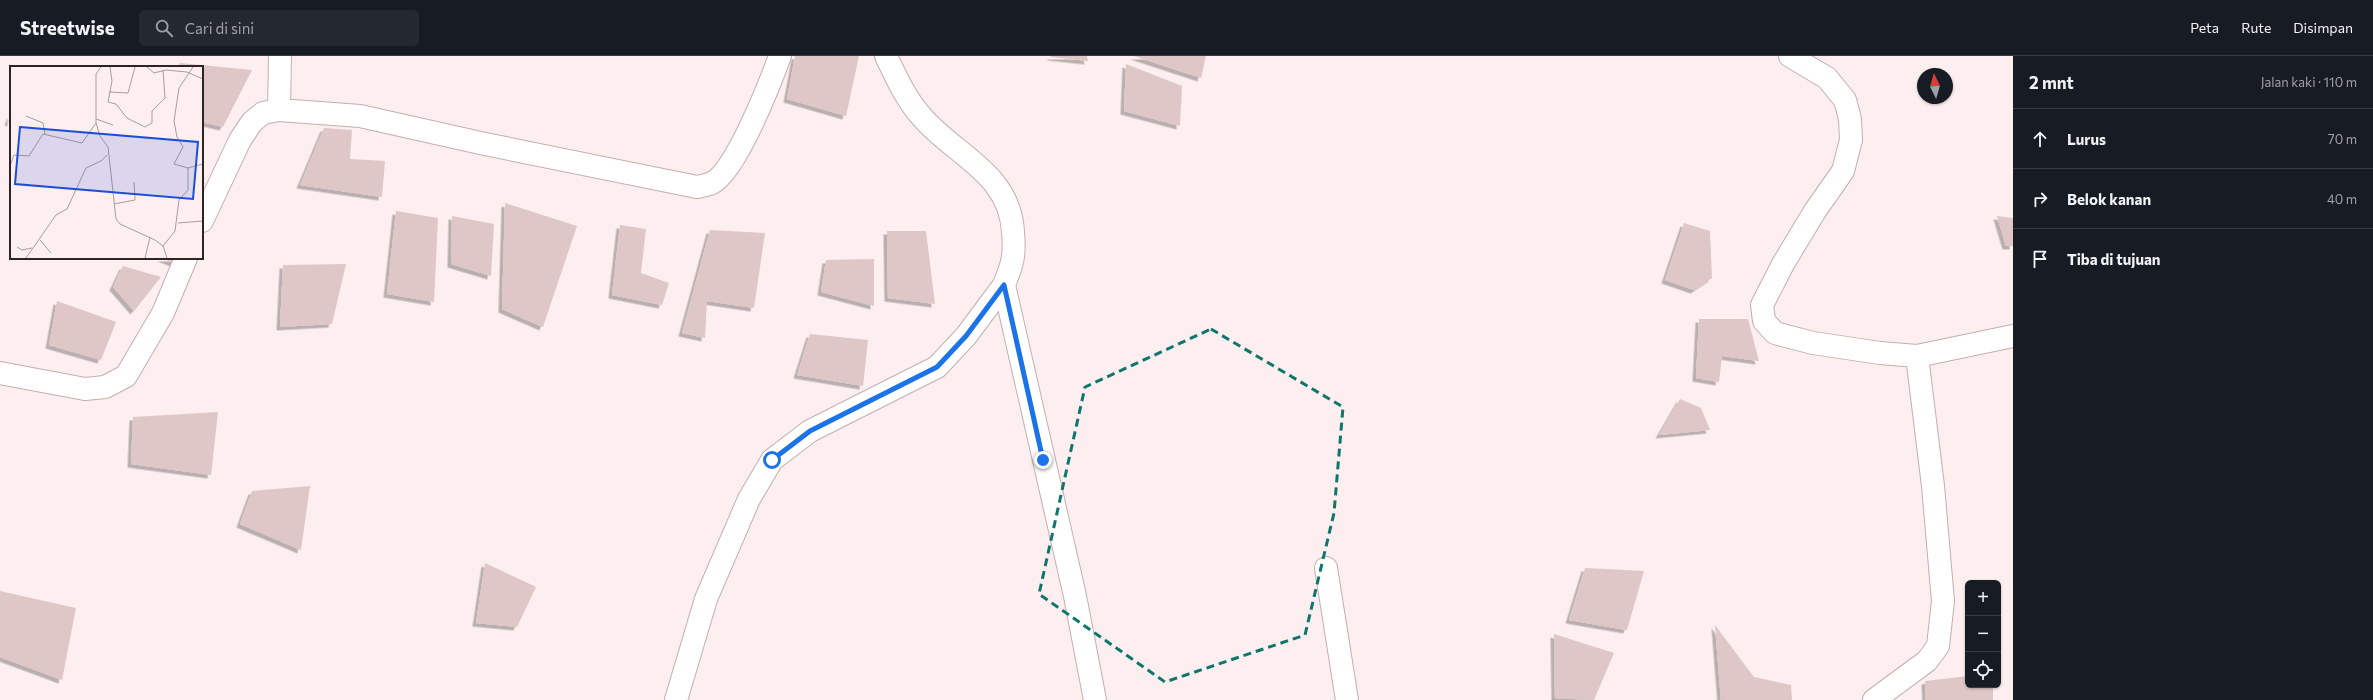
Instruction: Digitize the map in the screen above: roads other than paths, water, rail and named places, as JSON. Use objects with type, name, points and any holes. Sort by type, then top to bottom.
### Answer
[{"type":"street","points":[[279,110],[280,56]]},
{"type":"street","points":[[203,219],[240,140],[252,122],[263,113],[279,110],[360,116],[485,144],[697,187],[712,183],[724,172],[756,117],[780,56]]},
{"type":"street","points":[[676,700],[706,600],[749,499],[772,460],[810,431],[937,367],[966,336],[1004,285],[1014,262],[1013,224],[1009,204],[994,181],[922,116],[898,82],[886,56]]},
{"type":"street","points":[[1790,56],[1827,78],[1845,100],[1850,119],[1851,140],[1843,171],[1815,211],[1783,264],[1762,305],[1764,321],[1774,333],[1813,343],[1880,353],[1917,356],[2013,336]]},
{"type":"street","points":[[0,373],[85,389],[105,387],[126,376],[164,313],[186,259]]},
{"type":"street","points":[[1004,285],[1075,596],[1095,700]]},
{"type":"street","points":[[1874,700],[1927,661],[1938,646],[1943,601],[1933,486],[1917,356]]},
{"type":"street","points":[[1326,568],[1347,700]]}]
